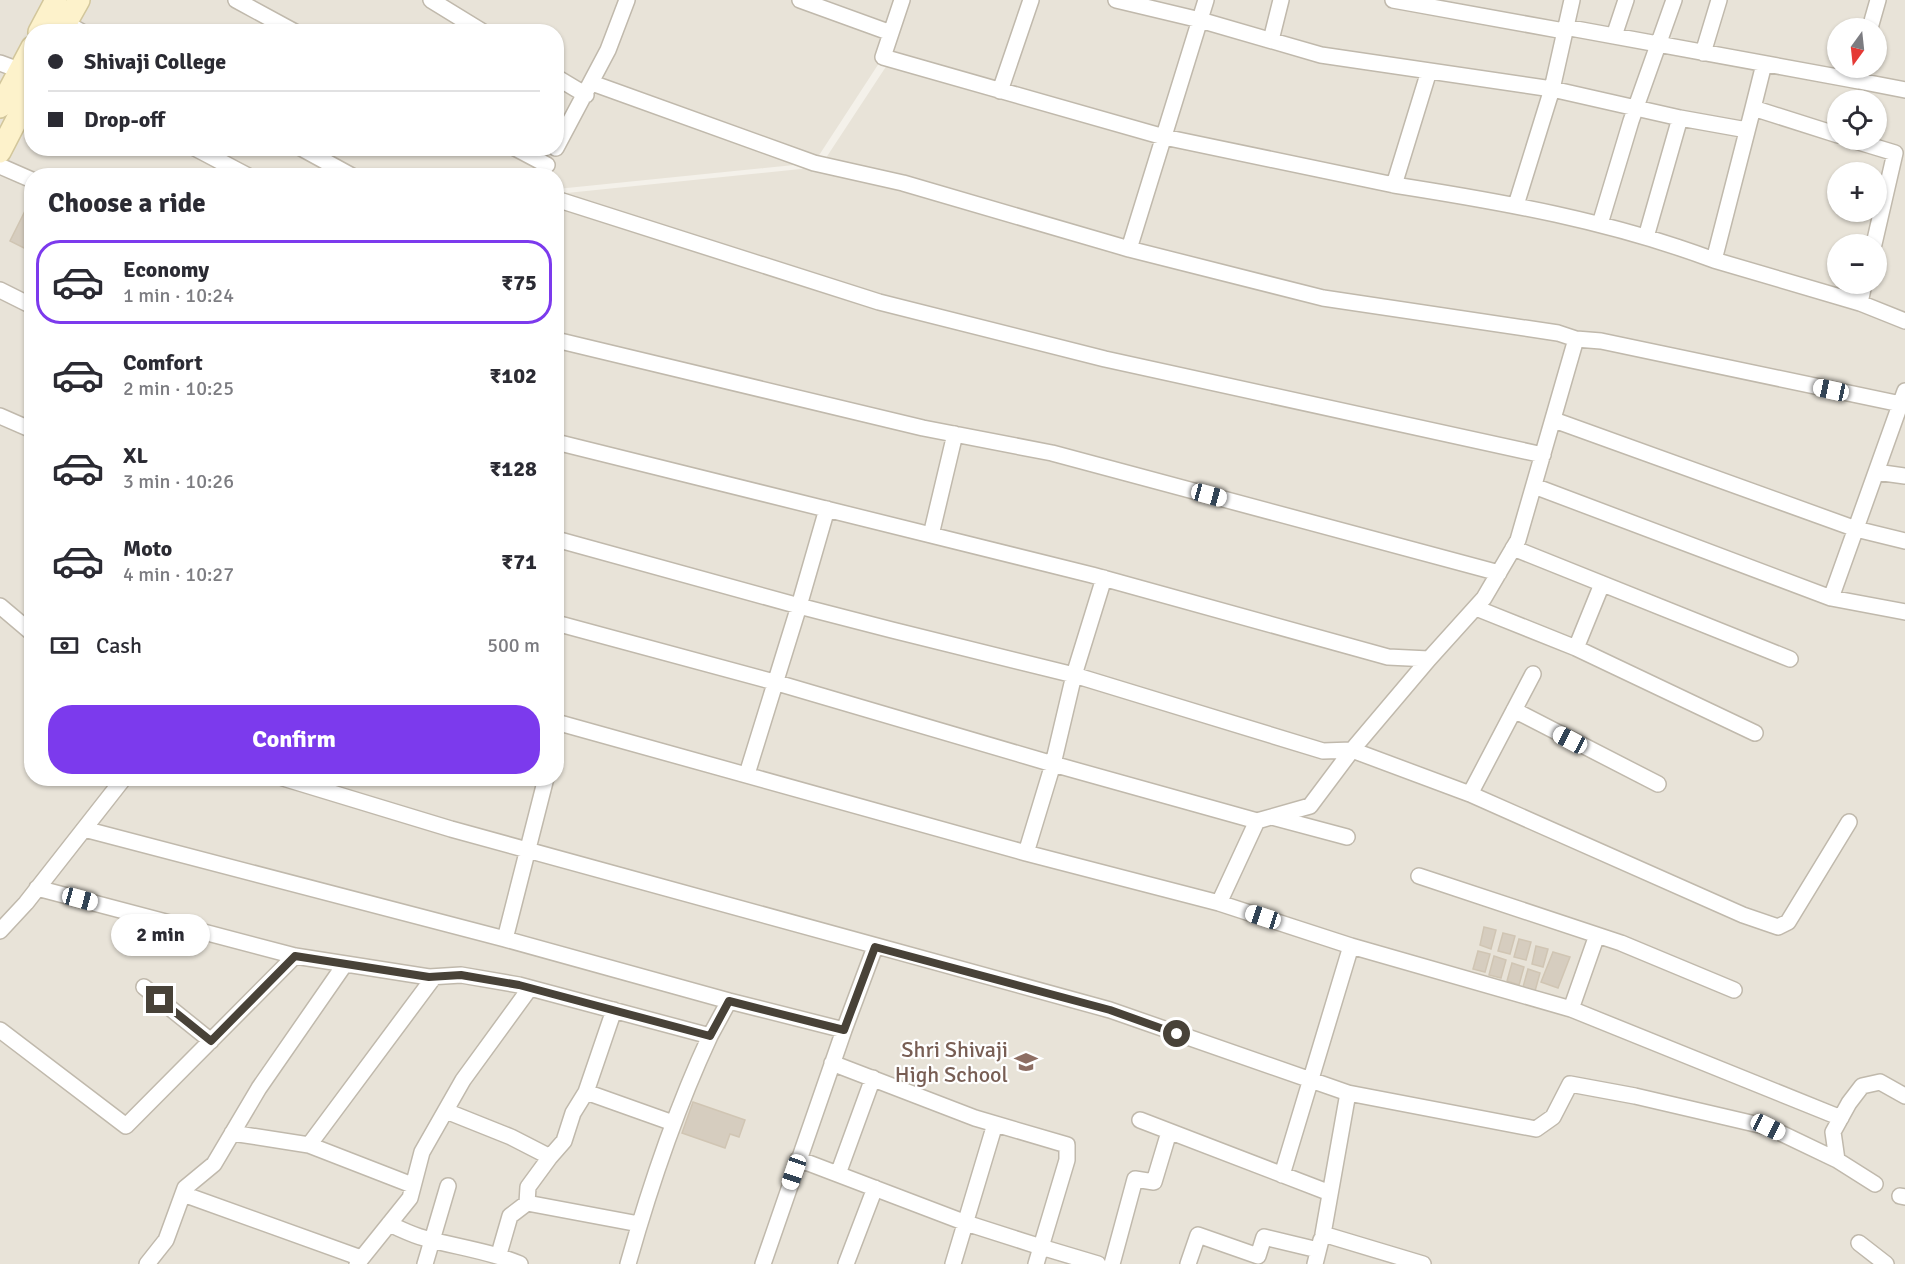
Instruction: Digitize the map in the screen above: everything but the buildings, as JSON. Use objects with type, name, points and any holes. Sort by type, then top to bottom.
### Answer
[{"type":"main road","points":[[43,24],[56,0]]},
{"type":"main road","points":[[71,24],[78,0]]},
{"type":"main road","points":[[0,106],[10,66],[24,53]]},
{"type":"main road","points":[[0,152],[24,106]]},
{"type":"street","points":[[236,0],[280,24]]},
{"type":"street","points":[[431,0],[470,24]]},
{"type":"street","points":[[564,134],[608,50],[627,0]]},
{"type":"street","points":[[800,0],[891,33]]},
{"type":"street","points":[[902,0],[883,57],[1164,137],[1394,184],[1516,205],[1600,224],[1669,243],[1714,260],[1860,303],[1905,321]]},
{"type":"street","points":[[1000,91],[1031,0]]},
{"type":"street","points":[[1116,0],[1200,20],[1321,55],[1552,89],[1680,118],[1747,130]]},
{"type":"street","points":[[1129,249],[1206,0]]},
{"type":"street","points":[[1271,40],[1281,0]]},
{"type":"street","points":[[1393,0],[1614,36],[1764,64],[1827,71]]},
{"type":"street","points":[[1516,205],[1552,89],[1572,0]]},
{"type":"street","points":[[1614,36],[1626,0]]},
{"type":"street","points":[[1600,224],[1635,108],[1674,0]]},
{"type":"street","points":[[1702,53],[1719,0]]},
{"type":"street","points":[[1873,18],[1878,0]]},
{"type":"street","points":[[1714,260],[1764,64]]},
{"type":"street","points":[[1394,184],[1429,71]]},
{"type":"street","points":[[1871,78],[1905,90]]},
{"type":"street","points":[[564,80],[814,163],[903,183],[1129,249],[1323,297],[1558,333],[1576,339],[1600,341],[1903,400],[1831,598]]},
{"type":"street","points":[[1753,108],[1827,132]]},
{"type":"street","points":[[1646,237],[1680,118]]},
{"type":"street","points":[[1876,234],[1895,153],[1885,150]]},
{"type":"street","points":[[210,156],[233,168]]},
{"type":"street","points":[[316,156],[337,168]]},
{"type":"street","points":[[526,156],[541,168]]},
{"type":"street","points":[[0,166],[24,176]]},
{"type":"street","points":[[564,202],[879,302],[1116,361],[1543,455]]},
{"type":"street","points":[[0,290],[24,302]]},
{"type":"street","points":[[1860,303],[1862,294]]},
{"type":"street","points":[[1219,903],[1265,819],[1310,806],[1352,750],[1484,598],[1518,540],[1576,339]]},
{"type":"street","points":[[564,342],[755,389],[955,434],[1052,453],[1499,573]]},
{"type":"street","points":[[0,416],[24,426]]},
{"type":"street","points":[[1554,420],[1856,529],[1905,541]]},
{"type":"street","points":[[931,535],[955,434]]},
{"type":"street","points":[[564,444],[1104,578],[1388,657],[1429,659]]},
{"type":"street","points":[[1876,472],[1905,476]]},
{"type":"street","points":[[1534,486],[1831,598],[1905,612]]},
{"type":"street","points":[[747,774],[827,509]]},
{"type":"street","points":[[564,541],[799,606],[1074,675],[1323,751],[1352,750],[1470,794],[1743,915],[1778,927],[1788,922],[1849,822]]},
{"type":"street","points":[[1513,548],[1790,659]]},
{"type":"street","points":[[1026,853],[1053,764],[1074,675],[1104,578]]},
{"type":"street","points":[[1576,648],[1602,584]]},
{"type":"street","points":[[0,606],[24,626]]},
{"type":"street","points":[[1476,608],[1576,648],[1755,733]]},
{"type":"street","points":[[564,625],[774,682],[1053,764],[1265,819],[1347,837]]},
{"type":"street","points":[[1470,794],[1533,674]]},
{"type":"street","points":[[1514,710],[1658,784]]},
{"type":"street","points":[[564,728],[747,774],[1026,853],[1219,903],[1351,946],[1571,1009],[1841,1118]]},
{"type":"street","points":[[0,931],[118,786]]},
{"type":"street","points":[[331,786],[529,850],[1110,1010],[1348,1093],[1536,1129],[1553,1117],[1570,1084],[1635,1096],[1768,1127],[1837,1160],[1875,1184]]},
{"type":"street","points":[[505,939],[544,786]]},
{"type":"street","points":[[84,829],[844,1030]]},
{"type":"street","points":[[1419,876],[1597,935],[1734,990]]},
{"type":"street","points":[[37,888],[295,956],[434,977],[461,975],[530,988],[710,1036]]},
{"type":"street","points":[[1571,1009],[1597,935]]},
{"type":"street","points":[[1282,1175],[1351,946]]},
{"type":"street","points":[[763,1264],[798,1159],[875,947]]},
{"type":"street","points":[[0,1030],[126,1126],[295,956]]},
{"type":"street","points":[[147,1264],[166,1240],[185,1188],[214,1164],[259,1088],[345,964]]},
{"type":"street","points":[[309,1145],[434,977]]},
{"type":"street","points":[[144,987],[211,1041]]},
{"type":"street","points":[[183,1194],[359,1261],[410,1198],[422,1152],[463,1080],[530,988]]},
{"type":"street","points":[[628,1264],[673,1123],[710,1036],[729,1001]]},
{"type":"street","points":[[527,1203],[528,1187],[564,1141],[573,1113],[586,1092],[614,1010]]},
{"type":"street","points":[[832,1063],[975,1118],[1067,1145],[1067,1160],[1035,1264]]},
{"type":"street","points":[[838,1174],[873,1078]]},
{"type":"street","points":[[1837,1160],[1833,1132],[1862,1086],[1880,1082],[1905,1096]]},
{"type":"street","points":[[586,1092],[673,1123]]},
{"type":"street","points":[[1188,1264],[1198,1235],[1258,1256],[1264,1237],[1317,1257],[1348,1093]]},
{"type":"street","points":[[446,1111],[512,1137],[550,1156]]},
{"type":"street","points":[[1140,1120],[1330,1193]]},
{"type":"street","points":[[953,1264],[995,1124]]},
{"type":"street","points":[[1112,1264],[1135,1179],[1154,1182],[1169,1132]]},
{"type":"street","points":[[232,1133],[309,1145],[412,1185]]},
{"type":"street","points":[[798,1159],[966,1223],[1098,1264]]},
{"type":"street","points":[[425,1264],[448,1186]]},
{"type":"street","points":[[846,1264],[875,1188]]},
{"type":"street","points":[[499,1254],[510,1216],[527,1203],[639,1224]]},
{"type":"street","points":[[389,1224],[478,1258],[499,1254],[520,1264]]},
{"type":"street","points":[[1323,1234],[1423,1264]]},
{"type":"street","points":[[1859,1243],[1886,1264]]},
{"type":"shaded area","points":[[0,0],[902,0],[883,57],[814,163],[564,188],[564,168],[24,168],[24,786],[564,786],[564,193],[820,167],[889,62],[909,0],[1905,0],[1905,1264],[0,1264]]},
{"type":"place","name":"Shri Shivaji High School","points":[[1026,1062]]},
{"type":"route","points":[[160,1000],[211,1041],[295,956],[429,977],[461,975],[519,985],[710,1036],[729,1001],[844,1030],[875,947],[1110,1010],[1177,1034]]}]
